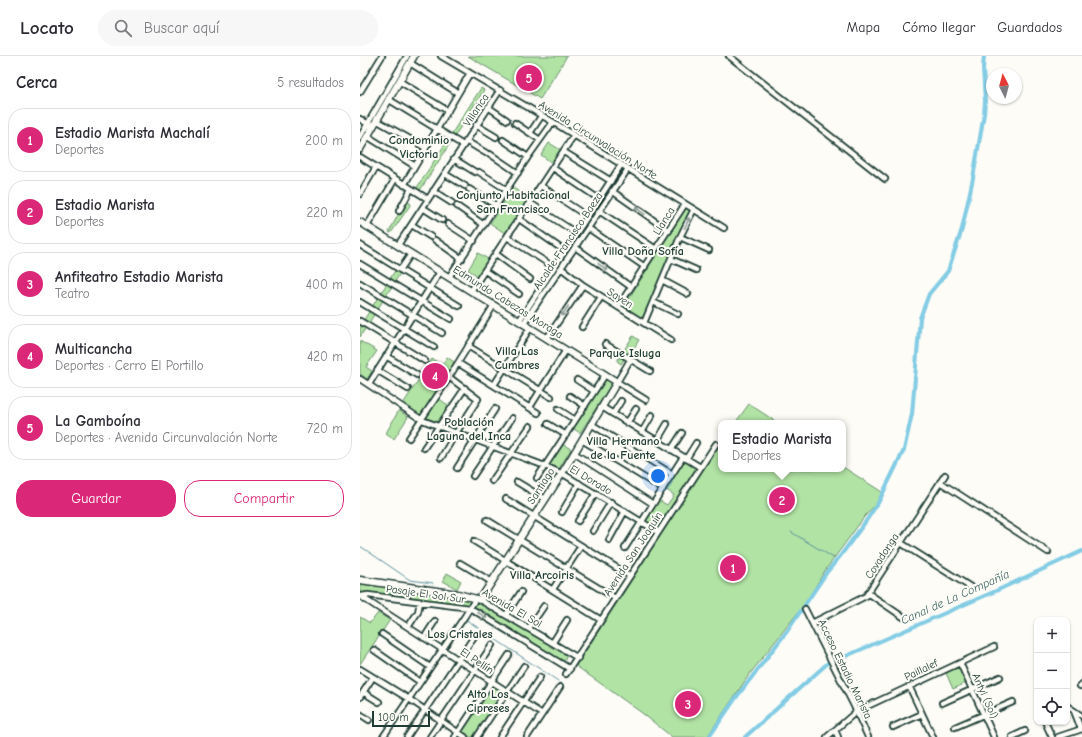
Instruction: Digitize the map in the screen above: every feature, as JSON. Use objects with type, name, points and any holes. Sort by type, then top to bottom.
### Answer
[{"type":"street","points":[[360,92],[382,56]]},
{"type":"street","points":[[360,149],[368,136],[370,125],[407,56]]},
{"type":"street","points":[[360,137],[376,120],[414,56]]},
{"type":"street","name":"Avenida Circunvalación Norte","points":[[441,56],[542,115],[724,228]]},
{"type":"street","points":[[729,56],[885,179]]},
{"type":"street","points":[[410,63],[458,93]]},
{"type":"street","points":[[404,185],[470,73]]},
{"type":"street","points":[[399,81],[448,111]]},
{"type":"street","name":"Villarica","points":[[398,245],[500,90]]},
{"type":"street","points":[[388,99],[463,145]]},
{"type":"street","points":[[488,107],[507,120]]},
{"type":"street","points":[[530,133],[542,115]]},
{"type":"street","points":[[360,119],[370,125]]},
{"type":"street","points":[[376,120],[426,148]]},
{"type":"street","points":[[449,277],[528,157],[553,122]]},
{"type":"street","points":[[515,123],[540,140]]},
{"type":"street","points":[[476,125],[496,137]]},
{"type":"street","points":[[471,291],[574,135]]},
{"type":"street","points":[[368,136],[415,166]]},
{"type":"street","points":[[503,140],[528,157]]},
{"type":"street","points":[[466,141],[488,153],[518,173]]},
{"type":"street","points":[[564,152],[611,181]]},
{"type":"street","points":[[360,157],[428,199]]},
{"type":"street","points":[[454,159],[507,190]]},
{"type":"street","name":"Alcalde Francisco Baeza","points":[[521,322],[576,233],[621,165]]},
{"type":"street","points":[[360,194],[376,167]]},
{"type":"street","points":[[553,168],[599,199]]},
{"type":"street","name":"Alcalde Francisco Baeza","points":[[521,322],[561,268],[628,169]]},
{"type":"street","points":[[445,174],[497,206]]},
{"type":"street","points":[[367,226],[395,179]]},
{"type":"street","points":[[541,186],[579,211]]},
{"type":"street","points":[[399,211],[411,189]]},
{"type":"street","points":[[433,191],[484,225]]},
{"type":"street","points":[[612,191],[669,231]]},
{"type":"street","points":[[530,203],[576,233]]},
{"type":"street","name":"Llanca","points":[[618,307],[669,231],[685,204]]},
{"type":"street","points":[[423,208],[442,220]]},
{"type":"street","points":[[644,323],[680,237],[694,209]]},
{"type":"street","points":[[599,211],[656,249]]},
{"type":"street","points":[[519,219],[559,247]]},
{"type":"street","name":"Edmundo Cabezas Moraga","points":[[360,222],[646,400]]},
{"type":"street","points":[[448,224],[474,241]]},
{"type":"street","points":[[412,225],[462,259]]},
{"type":"street","points":[[588,228],[645,267]]},
{"type":"street","points":[[507,237],[549,264]]},
{"type":"street","points":[[680,237],[709,250]]},
{"type":"street","points":[[360,245],[459,306]]},
{"type":"street","points":[[575,247],[631,287]]},
{"type":"street","points":[[400,270],[411,254]]},
{"type":"street","points":[[496,254],[530,279]]},
{"type":"street","points":[[671,259],[696,270]]},
{"type":"street","points":[[360,264],[451,319]]},
{"type":"street","name":"Sayen","points":[[561,268],[601,297],[671,340]]},
{"type":"street","points":[[485,271],[519,294]]},
{"type":"street","points":[[369,384],[440,272]]},
{"type":"street","points":[[662,280],[688,294]]},
{"type":"street","points":[[360,283],[442,333]]},
{"type":"street","points":[[547,338],[583,284]]},
{"type":"street","points":[[582,327],[601,297]]},
{"type":"street","points":[[360,302],[434,347]]},
{"type":"street","points":[[652,302],[678,314]]},
{"type":"street","points":[[409,438],[494,306]]},
{"type":"street","points":[[360,321],[425,361]]},
{"type":"street","points":[[494,385],[530,328]]},
{"type":"street","points":[[606,344],[650,371]]},
{"type":"street","points":[[468,346],[504,370],[551,397]]},
{"type":"street","points":[[530,407],[566,350]]},
{"type":"street","points":[[386,356],[416,375]]},
{"type":"street","points":[[617,382],[630,360]]},
{"type":"street","points":[[458,363],[538,413]]},
{"type":"street","points":[[377,370],[408,389]]},
{"type":"street","points":[[537,478],[605,375]]},
{"type":"street","points":[[441,458],[478,399],[449,377]]},
{"type":"street","name":"El Dorado","points":[[360,379],[422,420],[562,473],[658,532]]},
{"type":"street","points":[[577,380],[594,391]]},
{"type":"street","name":"Santiago","points":[[478,599],[492,582],[545,500],[617,382]]},
{"type":"street","points":[[424,448],[465,388]]},
{"type":"street","points":[[570,396],[585,406]]},
{"type":"street","points":[[613,414],[621,400]]},
{"type":"street","points":[[602,407],[700,467]]},
{"type":"street","points":[[457,468],[495,409]]},
{"type":"street","points":[[558,409],[575,420]]},
{"type":"street","points":[[627,423],[636,409]]},
{"type":"street","points":[[642,432],[652,416]]},
{"type":"street","points":[[472,476],[512,418]]},
{"type":"street","points":[[548,424],[566,435]]},
{"type":"street","points":[[591,424],[672,474]]},
{"type":"street","points":[[656,441],[667,424]]},
{"type":"street","points":[[492,481],[530,426]]},
{"type":"street","points":[[671,450],[682,433]]},
{"type":"street","points":[[582,440],[663,489]]},
{"type":"street","points":[[625,548],[672,474],[696,443]]},
{"type":"street","name":"Avenida San Joaquín","points":[[566,674],[578,658],[615,598],[716,444]]},
{"type":"street","points":[[574,453],[653,504]]},
{"type":"street","name":"Covadonga","points":[[812,623],[863,598],[868,593],[945,475]]},
{"type":"street","points":[[516,482],[545,500]]},
{"type":"street","points":[[940,482],[1048,552]]},
{"type":"street","points":[[562,512],[580,483]]},
{"type":"street","points":[[578,520],[596,493]]},
{"type":"street","points":[[506,499],[630,576]]},
{"type":"street","points":[[593,531],[611,502]]},
{"type":"street","points":[[609,540],[625,511]]},
{"type":"street","points":[[487,520],[615,598]]},
{"type":"street","points":[[474,541],[601,620]]},
{"type":"street","points":[[901,543],[972,588]]},
{"type":"street","points":[[553,590],[581,546]]},
{"type":"street","points":[[460,563],[492,582]]},
{"type":"street","name":"Avenida El Sol","points":[[360,580],[452,593],[478,599],[578,658]]},
{"type":"street","points":[[506,615],[521,592]]},
{"type":"street","points":[[868,593],[903,617]]},
{"type":"street","name":"Pasaje El Sol Sur","points":[[361,596],[368,595],[470,608],[570,669]]},
{"type":"street","name":"El Pellín","points":[[361,596],[506,692],[542,714]]},
{"type":"street","points":[[383,737],[470,608],[478,599]]},
{"type":"street","points":[[408,627],[418,612],[420,602]]},
{"type":"street","points":[[529,628],[544,606]]},
{"type":"street","name":"Acceso Estadio Marista","points":[[805,609],[868,737]]},
{"type":"street","points":[[553,642],[567,620]]},
{"type":"street","points":[[424,638],[435,621]]},
{"type":"street","points":[[382,634],[430,667]]},
{"type":"street","points":[[408,737],[475,636]]},
{"type":"street","points":[[430,737],[492,645]]},
{"type":"street","name":"Paillalef","points":[[827,737],[857,712],[909,686],[994,647]]},
{"type":"street","points":[[374,650],[420,682]]},
{"type":"street","points":[[457,735],[509,655]]},
{"type":"street","name":"Antyl (Sol)","points":[[960,662],[994,737]]},
{"type":"street","points":[[477,737],[524,666]]},
{"type":"street","points":[[360,669],[425,710],[457,735],[465,737]]},
{"type":"street","points":[[360,697],[373,677]]},
{"type":"street","points":[[500,737],[540,677]]},
{"type":"street","points":[[942,703],[1000,677]]},
{"type":"street","points":[[909,686],[933,737]]},
{"type":"street","points":[[527,737],[560,687]]},
{"type":"street","points":[[363,692],[379,702]]},
{"type":"street","points":[[955,727],[1013,702]]},
{"type":"street","points":[[1070,708],[1082,716]]},
{"type":"street","points":[[1058,737],[1082,729],[1074,711]]},
{"type":"street","points":[[360,714],[369,720]]},
{"type":"street","points":[[893,727],[922,714]]},
{"type":"street","points":[[1046,725],[1052,737]]},
{"type":"street","points":[[835,730],[838,737]]},
{"type":"street","points":[[1012,737],[1025,731]]},
{"type":"green space","points":[[468,56],[567,56],[540,99]]},
{"type":"green space","points":[[481,88],[484,90],[419,192],[416,189]]},
{"type":"green space","points":[[549,143],[561,150],[552,163],[541,155]]},
{"type":"green space","points":[[513,188],[529,198],[506,234],[490,223]]},
{"type":"green space","points":[[406,200],[411,204],[391,233],[389,232]]},
{"type":"green space","points":[[686,208],[691,210],[642,319],[624,306]]},
{"type":"green space","points":[[478,253],[488,259],[478,276],[468,270]]},
{"type":"green space","points":[[396,269],[401,272],[360,337],[360,326]]},
{"type":"green space","points":[[633,336],[639,340],[629,356],[627,355],[621,364],[617,361]]},
{"type":"green space","points":[[360,341],[377,351],[366,367],[372,371],[367,379],[360,374]]},
{"type":"green space","points":[[447,357],[454,362],[422,417],[403,404],[432,359],[442,365]]},
{"type":"green space","points":[[603,378],[612,383],[580,433],[571,427]]},
{"type":"green space","points":[[437,397],[449,406],[438,423],[424,418]]},
{"type":"green space","points":[[749,404],[773,420],[737,420]]},
{"type":"green space","points":[[399,410],[408,417],[394,439],[386,433]]},
{"type":"green space","points":[[560,443],[571,449],[559,469],[546,464]]},
{"type":"green space","points":[[718,447],[718,472],[846,472],[846,469],[882,492],[877,503],[865,516],[824,572],[807,601],[749,675],[707,737],[672,737],[642,713],[576,666]]},
{"type":"green space","points":[[683,459],[699,468],[658,530],[644,521],[657,499],[667,505],[674,495],[665,489]]},
{"type":"green space","points":[[447,573],[461,581],[457,589],[443,581]]},
{"type":"green space","points":[[360,583],[472,599],[468,606],[361,593]]},
{"type":"green space","points":[[476,601],[484,604],[567,655],[564,662],[473,606]]},
{"type":"green space","points":[[378,613],[390,620],[360,664],[360,617],[370,623]]},
{"type":"green space","points":[[960,668],[966,683],[953,689],[946,673]]},
{"type":"green space","points":[[490,684],[504,693],[475,737],[456,737]]},
{"type":"waterway","points":[[709,737],[735,699],[788,630],[827,572],[866,521],[878,503],[904,450],[912,414],[920,318],[929,294],[948,271],[962,229],[973,178],[984,114],[984,56]]},
{"type":"waterway","points":[[791,532],[837,560]]},
{"type":"waterway","points":[[360,546],[410,580],[433,583]]},
{"type":"waterway","name":"Canal de La Compañía","points":[[837,660],[998,590],[1082,551]]},
{"type":"waterway","points":[[465,619],[558,681]]},
{"type":"waterway","name":"Canal de La Compañía","points":[[745,737],[829,662]]},
{"type":"place","name":"La Gamboína","points":[[529,78]]},
{"type":"place","name":"Multicancha","points":[[435,376]]},
{"type":"place","name":"Estadio Marista","points":[[782,500]]},
{"type":"place","name":"Estadio Marista Machalí","points":[[733,568]]},
{"type":"place","name":"Anfiteatro Estadio Marista","points":[[688,704]]},
{"type":"district","name":"Condominio Victoria","points":[[419,147]]},
{"type":"district","name":"Conjunto Habitacional San Francisco","points":[[513,202]]},
{"type":"district","name":"Villa Doña Sofía","points":[[643,251]]},
{"type":"district","name":"Parque Isluga","points":[[625,353]]},
{"type":"district","name":"Villa Las Cumbres","points":[[517,358]]},
{"type":"district","name":"Población Laguna del Inca","points":[[469,429]]},
{"type":"district","name":"Villa Hermano de la Fuente","points":[[623,448]]},
{"type":"district","name":"Villa Arcoiris","points":[[542,575]]},
{"type":"district","name":"Los Cristales","points":[[460,634]]},
{"type":"district","name":"Alto Los Cipreses","points":[[488,701]]}]
